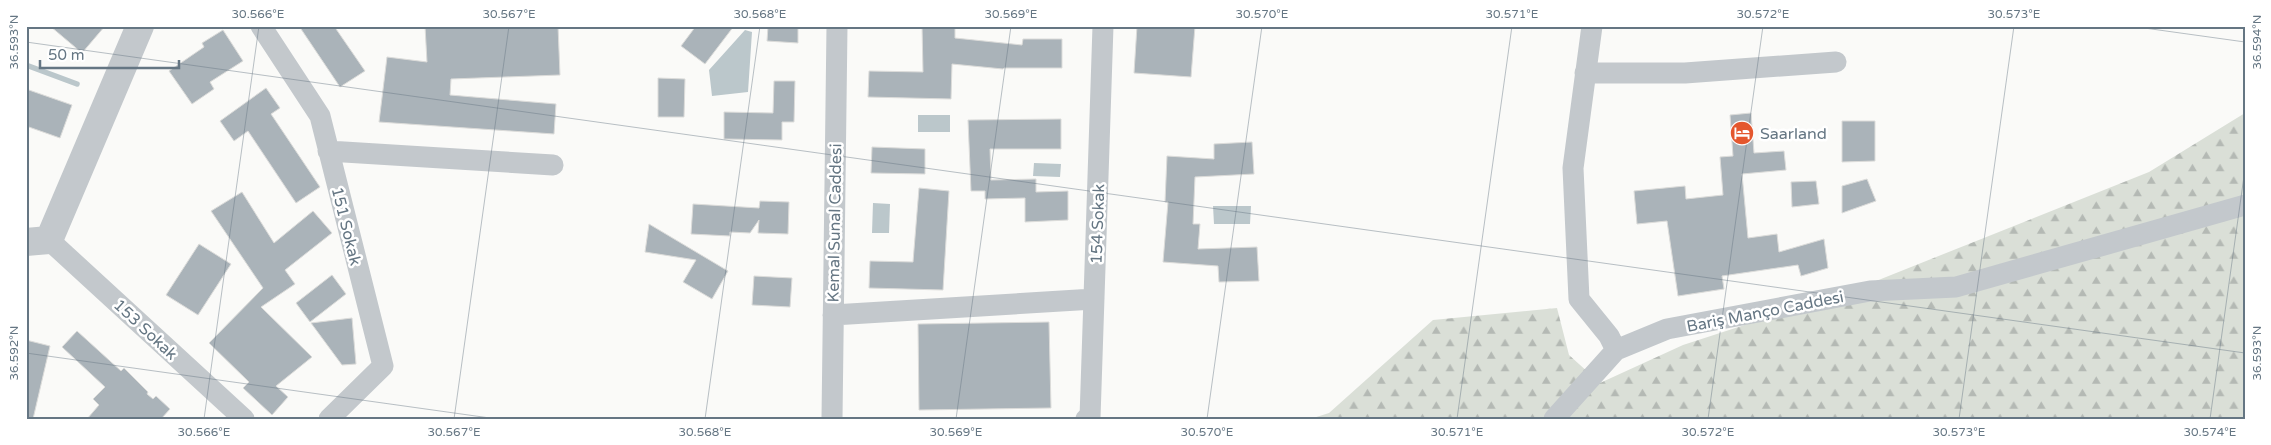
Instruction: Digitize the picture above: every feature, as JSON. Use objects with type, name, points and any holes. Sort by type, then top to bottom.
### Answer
[{"type":"street","points":[[38,241],[140,26]]},
{"type":"street","name":"151 Sokak","points":[[260,26],[320,116],[383,366],[329,419]]},
{"type":"street","name":"Kemal Sunal Caddesi","points":[[832,419],[837,26]]},
{"type":"street","name":"154 Sokak","points":[[1086,419],[1090,418],[1103,26]]},
{"type":"street","points":[[1554,419],[1616,350],[1609,336],[1579,299],[1573,168],[1592,26]]},
{"type":"street","points":[[1585,73],[1685,73],[1836,62]]},
{"type":"street","points":[[328,151],[553,165]]},
{"type":"street","name":"Bariş Manço Caddesi","points":[[1616,350],[1667,329],[1860,293],[1956,287],[2245,205]]},
{"type":"street","name":"153 Sokak","points":[[38,241],[244,419]]},
{"type":"street","points":[[833,315],[1094,299]]},
{"type":"green space","points":[[2245,113],[2245,419],[1310,419],[1329,413],[1433,320],[1557,308],[1569,355],[1600,383],[1683,345],[1861,287],[2149,172]]},
{"type":"shaded area","points":[[745,30],[752,32],[748,92],[712,96],[709,70]]},
{"type":"shaded area","points":[[918,115],[950,115],[950,132],[918,132]]},
{"type":"shaded area","points":[[1034,163],[1061,164],[1060,177],[1033,176]]},
{"type":"shaded area","points":[[873,203],[890,204],[889,233],[872,233]]},
{"type":"shaded area","points":[[1213,206],[1251,206],[1250,224],[1214,224]]},
{"type":"building","points":[[50,26],[105,26],[82,53]]},
{"type":"building","points":[[299,26],[334,26],[365,71],[340,87]]},
{"type":"building","points":[[425,26],[558,26],[560,75],[451,79],[450,95],[556,104],[554,134],[379,122],[387,57],[427,62]]},
{"type":"building","points":[[696,26],[734,26],[705,64],[681,46]]},
{"type":"building","points":[[768,26],[798,26],[798,43],[767,41]]},
{"type":"building","points":[[922,26],[955,26],[955,38],[1022,45],[1023,39],[1062,39],[1062,68],[1003,69],[952,64],[951,99],[868,97],[869,71],[923,72]]},
{"type":"building","points":[[1137,26],[1195,26],[1191,77],[1134,73]]},
{"type":"building","points":[[223,30],[243,61],[210,82],[214,89],[192,104],[169,71],[204,47],[202,43]]},
{"type":"building","points":[[658,78],[685,79],[684,117],[658,117]]},
{"type":"building","points":[[774,81],[795,81],[794,122],[782,122],[782,140],[724,139],[724,112],[773,113]]},
{"type":"building","points":[[266,88],[280,108],[271,114],[320,187],[296,203],[248,131],[234,141],[220,121]]},
{"type":"building","points":[[26,89],[72,105],[60,138],[26,126]]},
{"type":"building","points":[[1751,113],[1754,153],[1784,151],[1786,170],[1742,174],[1748,238],[1777,234],[1779,252],[1824,239],[1828,268],[1801,276],[1798,265],[1722,276],[1724,289],[1678,296],[1667,221],[1637,224],[1634,191],[1685,186],[1686,199],[1723,195],[1720,157],[1733,156],[1730,115]]},
{"type":"building","points":[[1061,119],[1061,149],[990,149],[991,180],[1036,179],[1036,192],[1068,191],[1068,220],[1025,222],[1025,198],[985,199],[985,191],[971,191],[968,120]]},
{"type":"building","points":[[1842,121],[1875,121],[1875,161],[1842,162]]},
{"type":"building","points":[[1252,142],[1254,174],[1195,177],[1193,224],[1200,224],[1198,249],[1257,247],[1259,281],[1219,282],[1218,266],[1163,262],[1168,202],[1165,202],[1167,156],[1214,159],[1214,144]]},
{"type":"building","points":[[872,147],[925,149],[925,174],[871,173]]},
{"type":"building","points":[[1867,179],[1876,201],[1842,213],[1842,186]]},
{"type":"building","points":[[1816,181],[1819,204],[1792,207],[1791,182]]},
{"type":"building","points":[[919,188],[949,191],[943,290],[869,288],[870,261],[913,262]]},
{"type":"building","points":[[242,192],[274,243],[313,211],[332,233],[285,270],[295,284],[261,307],[312,357],[276,386],[288,397],[272,415],[243,388],[249,382],[209,343],[263,288],[211,211]]},
{"type":"building","points":[[760,201],[789,202],[788,234],[758,233],[759,220],[750,233],[730,232],[730,236],[691,234],[693,204],[759,208]]},
{"type":"building","points":[[649,224],[728,271],[712,299],[683,282],[696,260],[645,252]]},
{"type":"building","points":[[199,244],[231,264],[198,315],[166,295]]},
{"type":"building","points":[[332,275],[346,294],[310,322],[296,303]]},
{"type":"building","points":[[754,276],[792,278],[790,307],[752,305]]},
{"type":"building","points":[[352,318],[356,364],[342,365],[311,323]]},
{"type":"building","points":[[1049,322],[1051,408],[919,410],[918,324]]},
{"type":"building","points":[[77,331],[121,371],[124,368],[148,392],[147,394],[153,399],[156,396],[170,409],[161,419],[87,419],[99,405],[93,399],[105,387],[62,347]]},
{"type":"building","points":[[26,340],[50,346],[33,419],[26,419]]},
{"type":"waterway","points":[[26,65],[77,84]]},
{"type":"place","name":"Saarland","points":[[1742,133]]}]
